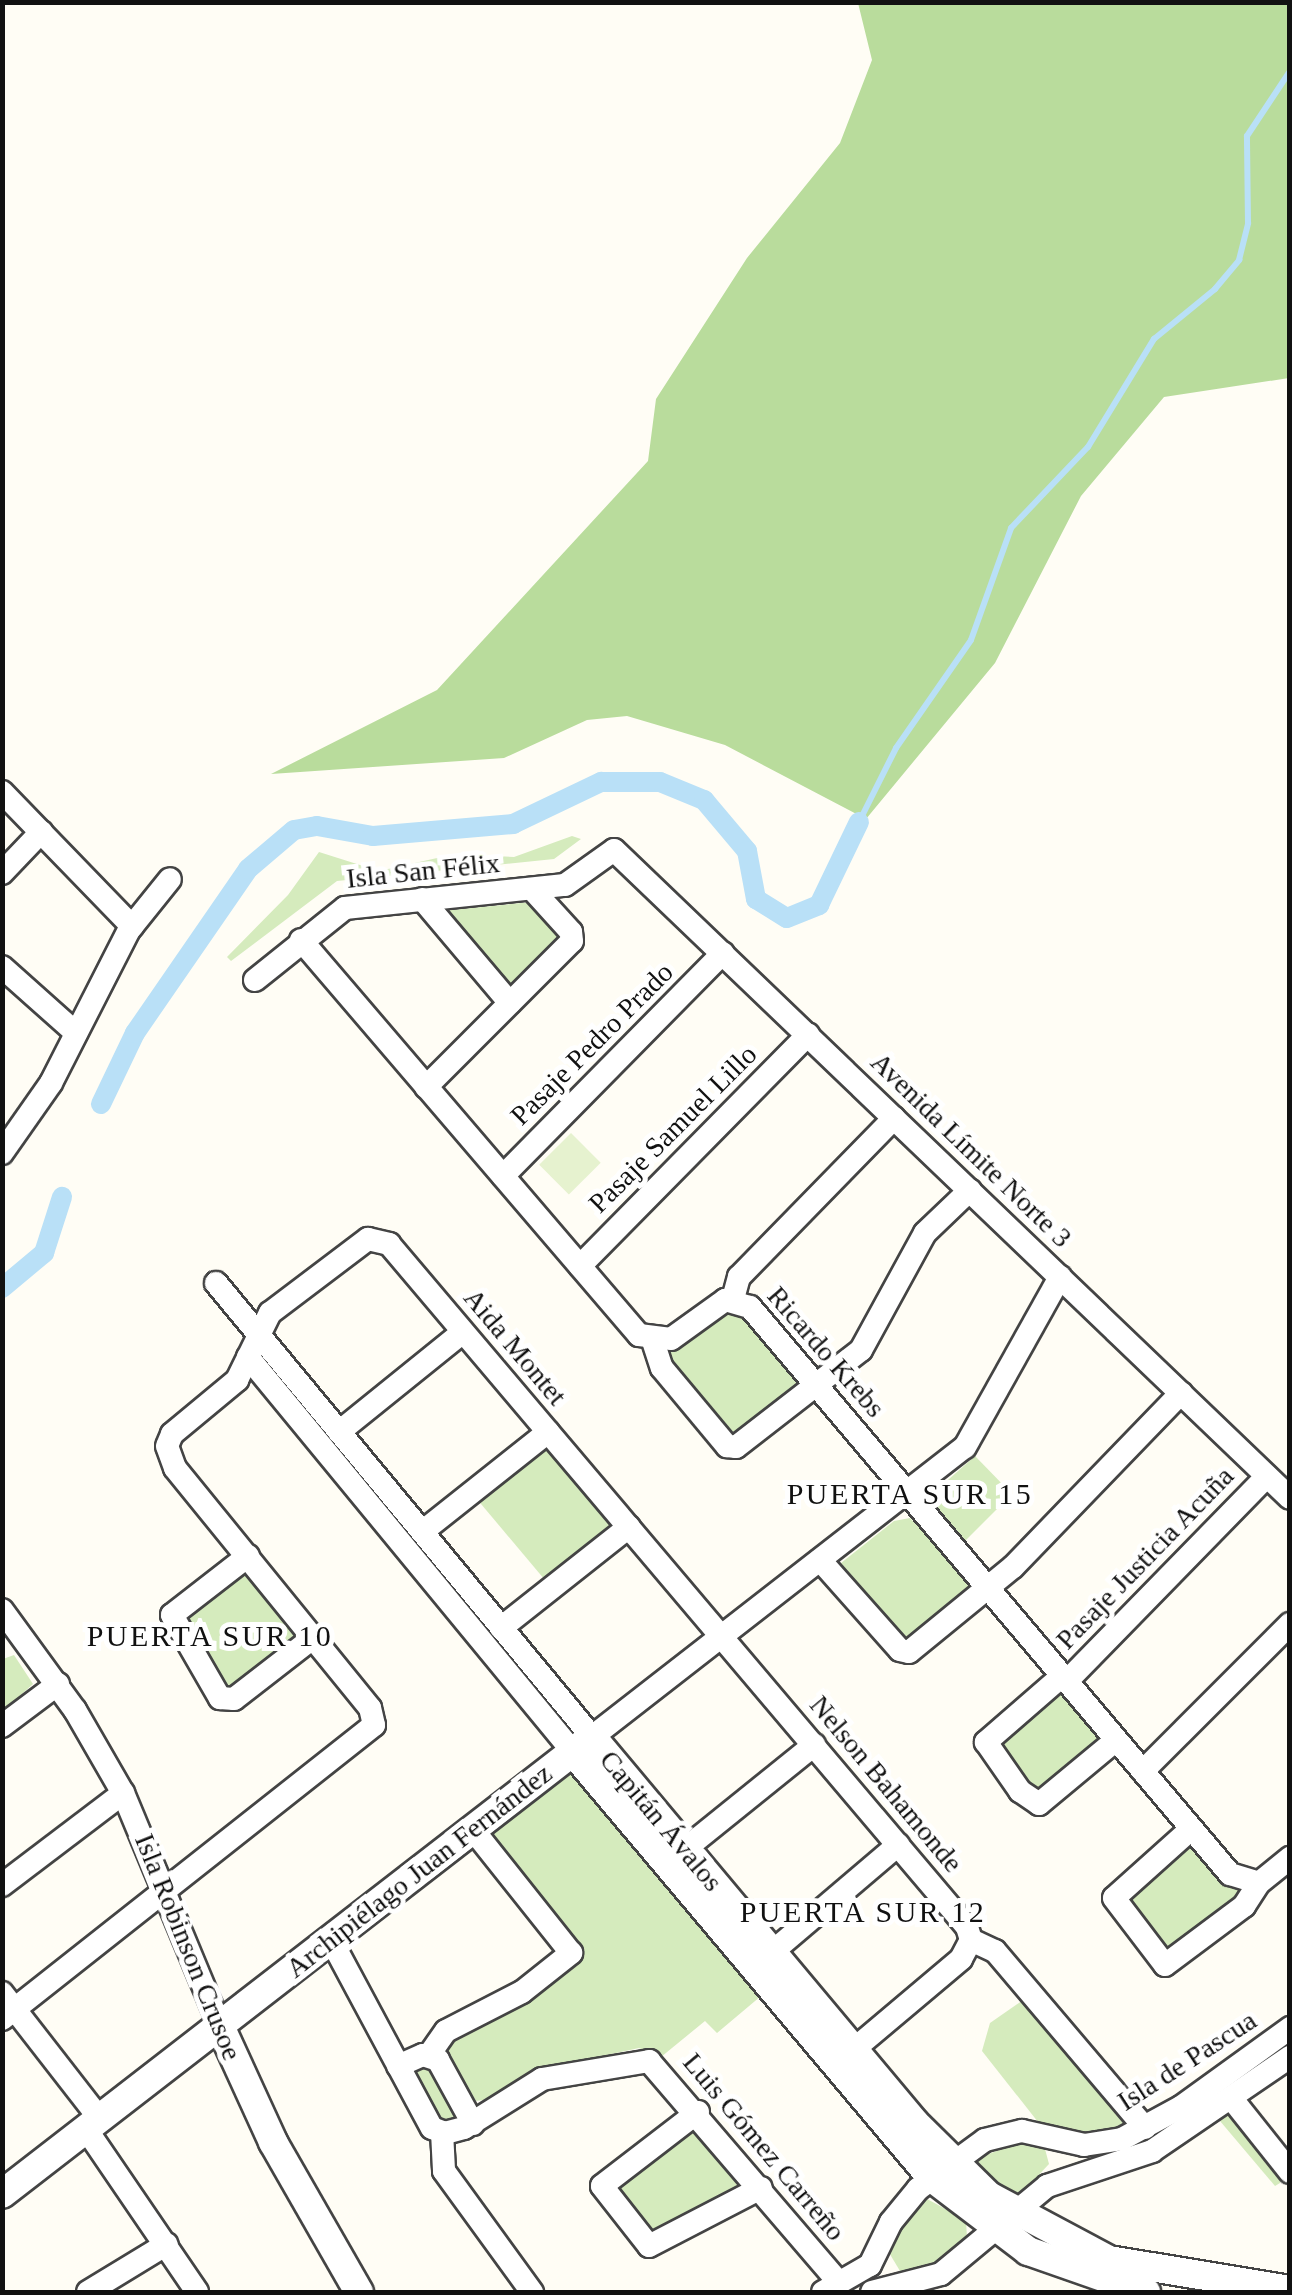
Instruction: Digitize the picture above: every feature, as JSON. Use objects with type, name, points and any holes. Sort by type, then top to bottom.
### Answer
[{"type":"street","points":[[2,792],[132,926]]},
{"type":"street","points":[[2,874],[41,832]]},
{"type":"street","name":"Isla San Félix","points":[[255,980],[344,908],[570,883],[610,849]]},
{"type":"street","name":"Avenida Límite Norte 3","points":[[610,849],[1290,1498]]},
{"type":"street","points":[[2,1153],[34,1111],[132,926],[170,879]]},
{"type":"street","points":[[426,1087],[573,937],[532,890]]},
{"type":"street","points":[[422,900],[510,1003]]},
{"type":"street","points":[[300,940],[639,1335],[653,1341],[662,1368],[733,1448],[862,1350],[925,1233],[970,1190]]},
{"type":"street","name":"Pasaje Pedro Prado","points":[[503,1176],[723,953]]},
{"type":"street","points":[[2,967],[76,1033]]},
{"type":"street","name":"Pasaje Samuel Lillo","points":[[580,1266],[808,1035]]},
{"type":"street","points":[[733,1299],[738,1277],[894,1118]]},
{"type":"street","name":"Aida Montet","points":[[248,1556],[175,1468],[167,1446],[237,1380],[270,1313],[368,1238],[388,1244],[723,1636]]},
{"type":"street","name":"Archipiélago Juan Fernández","points":[[2,2194],[908,1492],[975,1436],[1060,1277]]},
{"type":"street","name":"Capitán Ávalos","points":[[216,1283],[502,1628],[582,1744],[685,1849],[853,2050],[941,2170]]},
{"type":"street","name":"Ricardo Krebs","points":[[653,1341],[672,1338],[718,1302],[733,1299],[750,1306],[1234,1878],[1259,1883]]},
{"type":"street","points":[[340,1432],[463,1332]]},
{"type":"street","name":"Capitán Ávalos","points":[[248,1356],[941,2170],[1056,2264],[1134,2285],[1290,2290]]},
{"type":"street","points":[[820,1560],[903,1652],[989,1589],[1181,1394]]},
{"type":"street","points":[[422,1532],[548,1432]]},
{"type":"street","name":"Pasaje Justicia Acuña","points":[[1116,1740],[1040,1804],[1020,1791],[986,1742],[1064,1678],[1267,1476]]},
{"type":"street","points":[[502,1628],[629,1527]]},
{"type":"street","points":[[197,2292],[93,2124],[7,2007],[166,1894],[374,1725],[370,1708],[314,1637],[248,1556],[172,1615],[220,1698],[234,1698],[314,1637]]},
{"type":"street","name":"Isla Robinson Crusoe","points":[[2,1610],[58,1684],[123,1793],[273,2142],[359,2292]]},
{"type":"street","points":[[1143,1772],[1290,1624]]},
{"type":"street","name":"Nelson Bahamonde","points":[[723,1636],[967,1927],[971,1940],[995,1951],[1145,2128]]},
{"type":"street","points":[[2,1726],[58,1684]]},
{"type":"street","points":[[685,1849],[814,1745]]},
{"type":"street","points":[[2,1884],[123,1793]]},
{"type":"street","points":[[1191,1829],[1114,1898],[1165,1964],[1244,1906],[1259,1883],[1290,1858]]},
{"type":"street","points":[[398,2066],[429,2056],[446,2031],[522,1992],[571,1953],[473,1830]]},
{"type":"street","points":[[771,1953],[898,1845]]},
{"type":"street","points":[[331,1940],[429,2124],[442,2132],[438,2157],[444,2171],[532,2292]]},
{"type":"street","points":[[853,2050],[961,1959],[971,1940]]},
{"type":"street","name":"Isla de Pascua","points":[[831,2288],[876,2258],[890,2222],[941,2170],[1006,2132],[1100,2145],[1145,2128],[1290,2028]]},
{"type":"street","points":[[429,2056],[444,2067],[473,2124]]},
{"type":"street","name":"Isla de Pascua","points":[[872,2292],[941,2274],[1061,2180],[1139,2158],[1232,2100],[1290,2057]]},
{"type":"street","name":"Luis Gómez Carreño","points":[[442,2132],[473,2124],[542,2079],[642,2059],[698,2112],[761,2188],[831,2288]]},
{"type":"street","points":[[1232,2100],[1290,2172]]},
{"type":"street","points":[[698,2112],[602,2186],[649,2246],[761,2188]]},
{"type":"street","points":[[1058,2140],[1061,2180]]},
{"type":"street","points":[[88,2292],[166,2244]]},
{"type":"street","points":[[876,2258],[901,2285]]},
{"type":"green space","points":[[858,3],[1289,3],[1289,378],[1164,397],[1081,496],[995,663],[866,819],[725,745],[627,716],[587,720],[504,758],[271,774],[437,690],[648,461],[656,399],[747,258],[840,143],[872,60]]},
{"type":"green space","points":[[572,836],[581,839],[554,859],[337,881],[231,961],[227,957],[288,895],[319,852],[379,871],[455,854],[514,857]]},
{"type":"green space","points":[[532,902],[565,933],[512,992],[441,911]]},
{"type":"green space","points":[[571,1133],[601,1163],[569,1195],[539,1165]]},
{"type":"green space","points":[[740,1310],[802,1384],[735,1442],[664,1364],[665,1351],[718,1312]]},
{"type":"green space","points":[[546,1446],[613,1526],[547,1582],[479,1502]]},
{"type":"green space","points":[[975,1456],[1012,1494],[963,1543],[932,1507],[931,1495]]},
{"type":"green space","points":[[910,1518],[975,1587],[909,1645],[836,1567],[894,1521]]},
{"type":"green space","points":[[239,1569],[249,1571],[299,1638],[227,1696],[180,1614]]},
{"type":"green space","points":[[14,1655],[33,1684],[3,1711],[3,1659]]},
{"type":"green space","points":[[1060,1691],[1103,1744],[1038,1797],[995,1744]]},
{"type":"green space","points":[[572,1770],[761,1996],[717,2033],[705,2021],[661,2057],[639,2048],[533,2071],[497,2098],[476,2101],[445,2048],[447,2037],[533,1992],[582,1954],[492,1843],[492,1831]]},
{"type":"green space","points":[[1189,1844],[1242,1894],[1169,1958],[1123,1895]]},
{"type":"green space","points":[[1026,1998],[1127,2115],[1127,2125],[1110,2134],[1068,2134],[1038,2122],[982,2051],[990,2023]]},
{"type":"green space","points":[[420,2068],[430,2068],[456,2115],[452,2121],[437,2118],[415,2075]]},
{"type":"green space","points":[[1231,2112],[1282,2176],[1280,2183],[1275,2186],[1220,2121]]},
{"type":"green space","points":[[691,2127],[748,2187],[655,2238],[614,2197],[615,2181]]},
{"type":"green space","points":[[1023,2141],[1045,2149],[1049,2164],[1018,2197],[1004,2195],[978,2169],[978,2158]]},
{"type":"green space","points":[[927,2199],[966,2220],[967,2239],[938,2264],[900,2271],[888,2251],[897,2228]]},
{"type":"waterway","points":[[859,822],[896,748],[971,640],[1011,528],[1088,447],[1154,339],[1215,289],[1239,260],[1248,223],[1247,136],[1290,71]]},
{"type":"waterway","points":[[101,1104],[135,1033],[248,869],[294,830],[317,826],[373,836],[513,824],[601,782],[660,782],[704,800],[747,851],[756,899],[787,918],[819,905],[859,822]]},
{"type":"waterway","points":[[2,1288],[44,1253],[62,1197]]},
{"type":"district","name":"PUERTA SUR 15","points":[[910,1494]]},
{"type":"district","name":"PUERTA SUR 10","points":[[210,1636]]},
{"type":"district","name":"PUERTA SUR 12","points":[[863,1912]]}]
